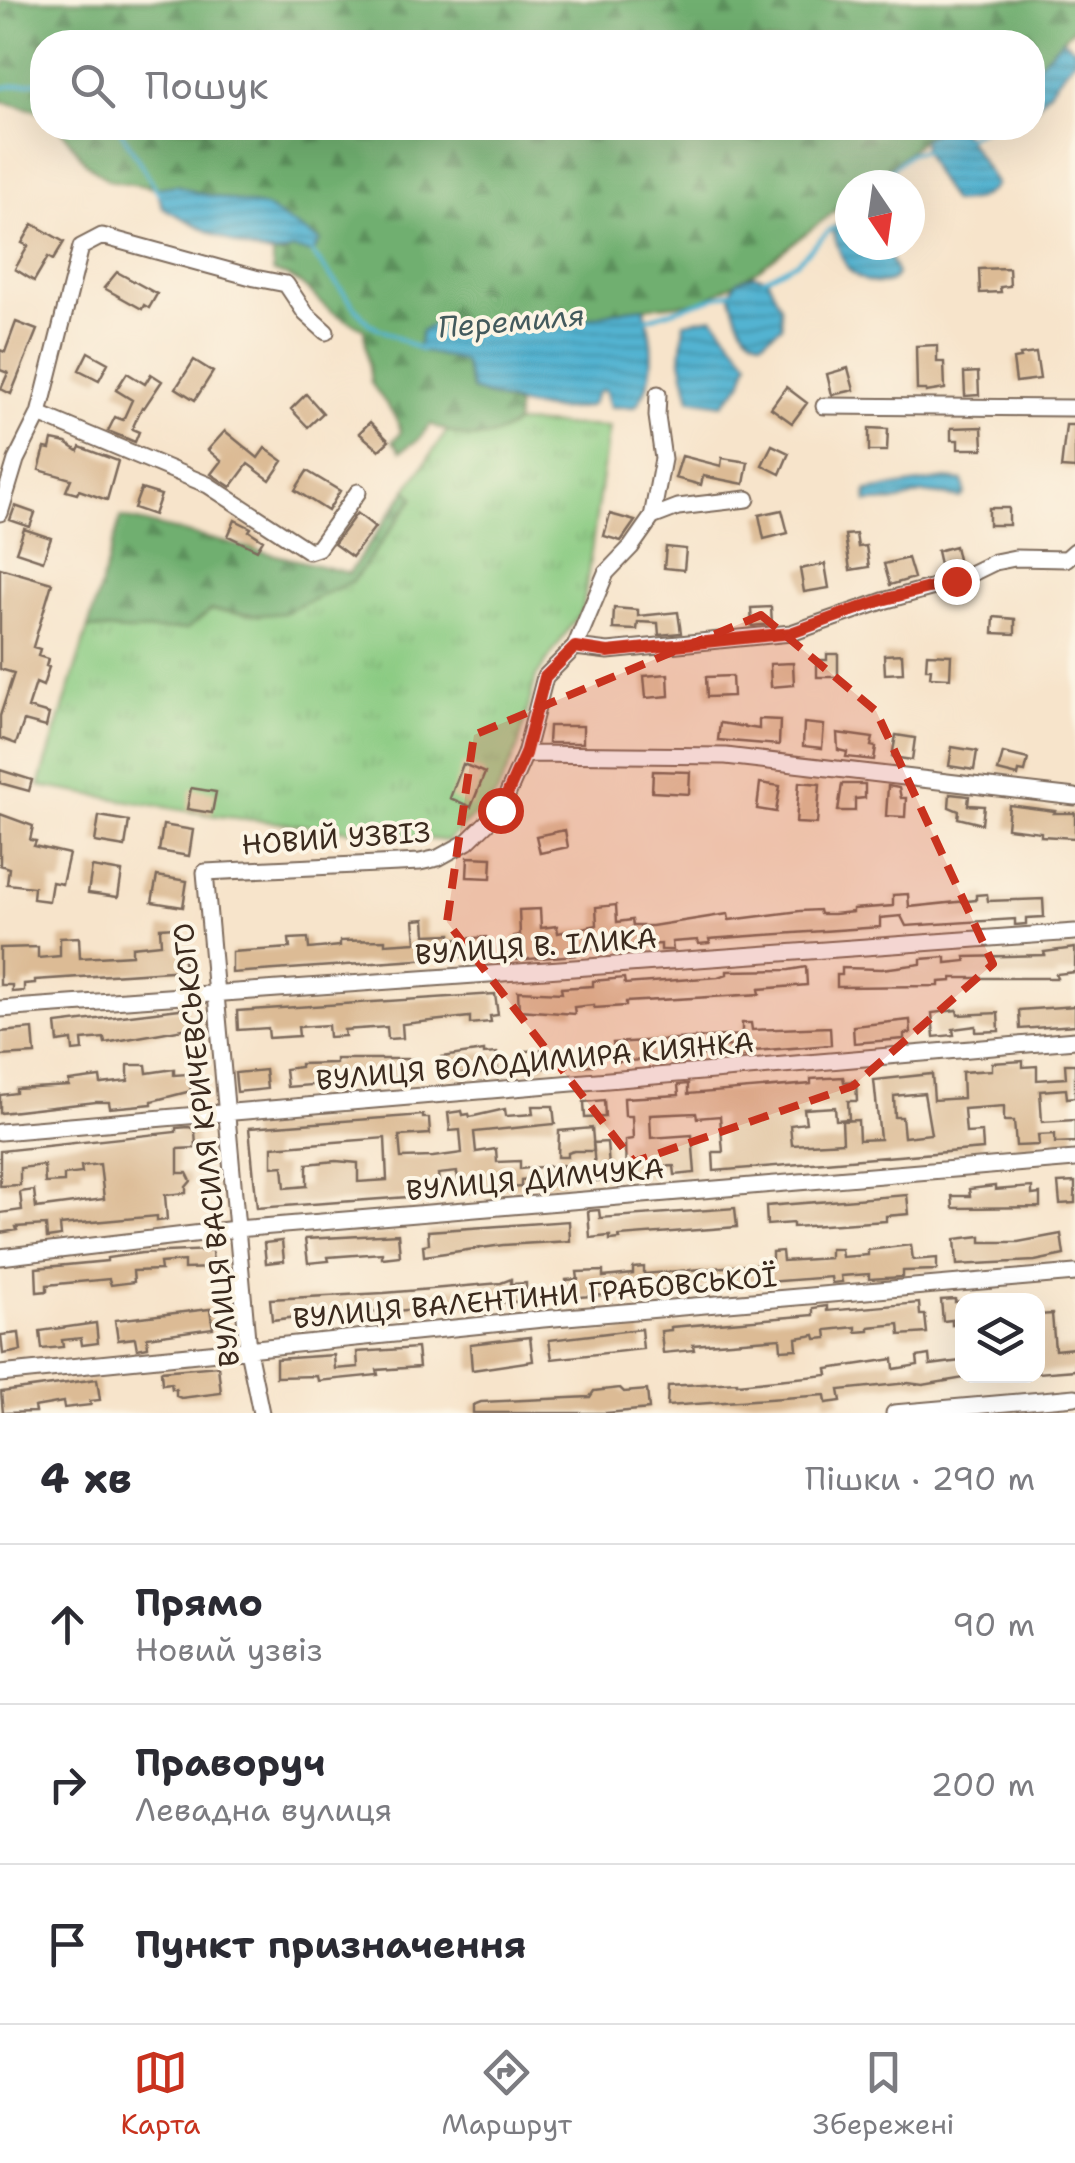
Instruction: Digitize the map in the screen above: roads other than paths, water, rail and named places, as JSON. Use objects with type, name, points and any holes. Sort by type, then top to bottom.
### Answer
[{"type":"street","points":[[0,513],[8,458],[39,414],[81,247],[102,236],[286,284],[306,314],[326,332]]},
{"type":"street","points":[[652,517],[663,459],[656,416],[658,394]]},
{"type":"street","points":[[824,406],[1075,408]]},
{"type":"street","points":[[39,414],[208,485],[309,551],[318,548],[358,492]]},
{"type":"street","points":[[652,517],[678,507],[747,499]]},
{"type":"street","name":"НОВИЙ УЗВІЗ","points":[[204,872],[420,862],[438,858],[467,842],[500,810],[525,754],[545,677],[575,647],[606,573],[652,517]]},
{"type":"street","points":[[575,647],[608,652],[791,633],[882,600],[956,581],[996,562],[1015,558],[1066,559],[1075,551]]},
{"type":"street","points":[[525,754],[726,756],[1075,797]]},
{"type":"street","name":"ВУЛИЦЯ ВАСИЛЯ КРИЧЕВСЬКОГО","points":[[204,872],[248,1350],[261,1413]]},
{"type":"street","name":"ВУЛИЦЯ В. ІЛИКА","points":[[0,1009],[1075,932]]},
{"type":"street","name":"ВУЛИЦЯ ВОЛОДИМИРА КИЯНКА","points":[[0,1132],[1075,1040]]},
{"type":"street","name":"ВУЛИЦЯ ДИМЧУКА","points":[[0,1257],[236,1229],[1075,1159]]},
{"type":"street","name":"ВУЛИЦЯ ВАЛЕНТИНИ ГРАБОВСЬКОЇ","points":[[0,1374],[542,1318],[1075,1273]]},
{"type":"street","points":[[894,1413],[1075,1397]]},
{"type":"water","points":[[1063,39],[1075,49],[1075,58],[1045,96],[1045,57]]},
{"type":"water","points":[[923,140],[968,140],[996,184],[982,196],[952,202],[924,151]]},
{"type":"water","points":[[177,185],[265,207],[320,241],[313,253],[292,249],[264,253],[228,241],[163,208],[156,188]]},
{"type":"water","points":[[843,260],[891,260],[897,274],[890,281],[879,283],[856,276]]},
{"type":"water","points":[[754,275],[767,278],[780,305],[782,326],[762,341],[744,328],[730,293],[737,281]]},
{"type":"water","points":[[644,307],[652,360],[647,385],[635,407],[610,407],[605,390],[599,391],[591,405],[576,408],[516,404],[472,390],[463,361],[418,350],[421,331],[433,325],[482,332],[547,328]]},
{"type":"water","points":[[713,317],[749,361],[742,383],[723,404],[690,399],[681,360],[684,322]]},
{"type":"water","points":[[946,479],[963,481],[965,493],[961,498],[923,493],[898,501],[867,502],[866,491]]},
{"type":"waterway","name":"Перемиля","points":[[0,88],[30,83]]},
{"type":"waterway","name":"Перемиля","points":[[126,140],[159,194]]},
{"type":"waterway","name":"Перемиля","points":[[891,170],[910,153],[926,150]]},
{"type":"waterway","name":"Перемиля","points":[[764,279],[797,262],[832,228]]},
{"type":"waterway","name":"Перемиля","points":[[312,253],[368,323],[421,350]]},
{"type":"waterway","name":"Перемиля","points":[[646,319],[732,292]]}]
